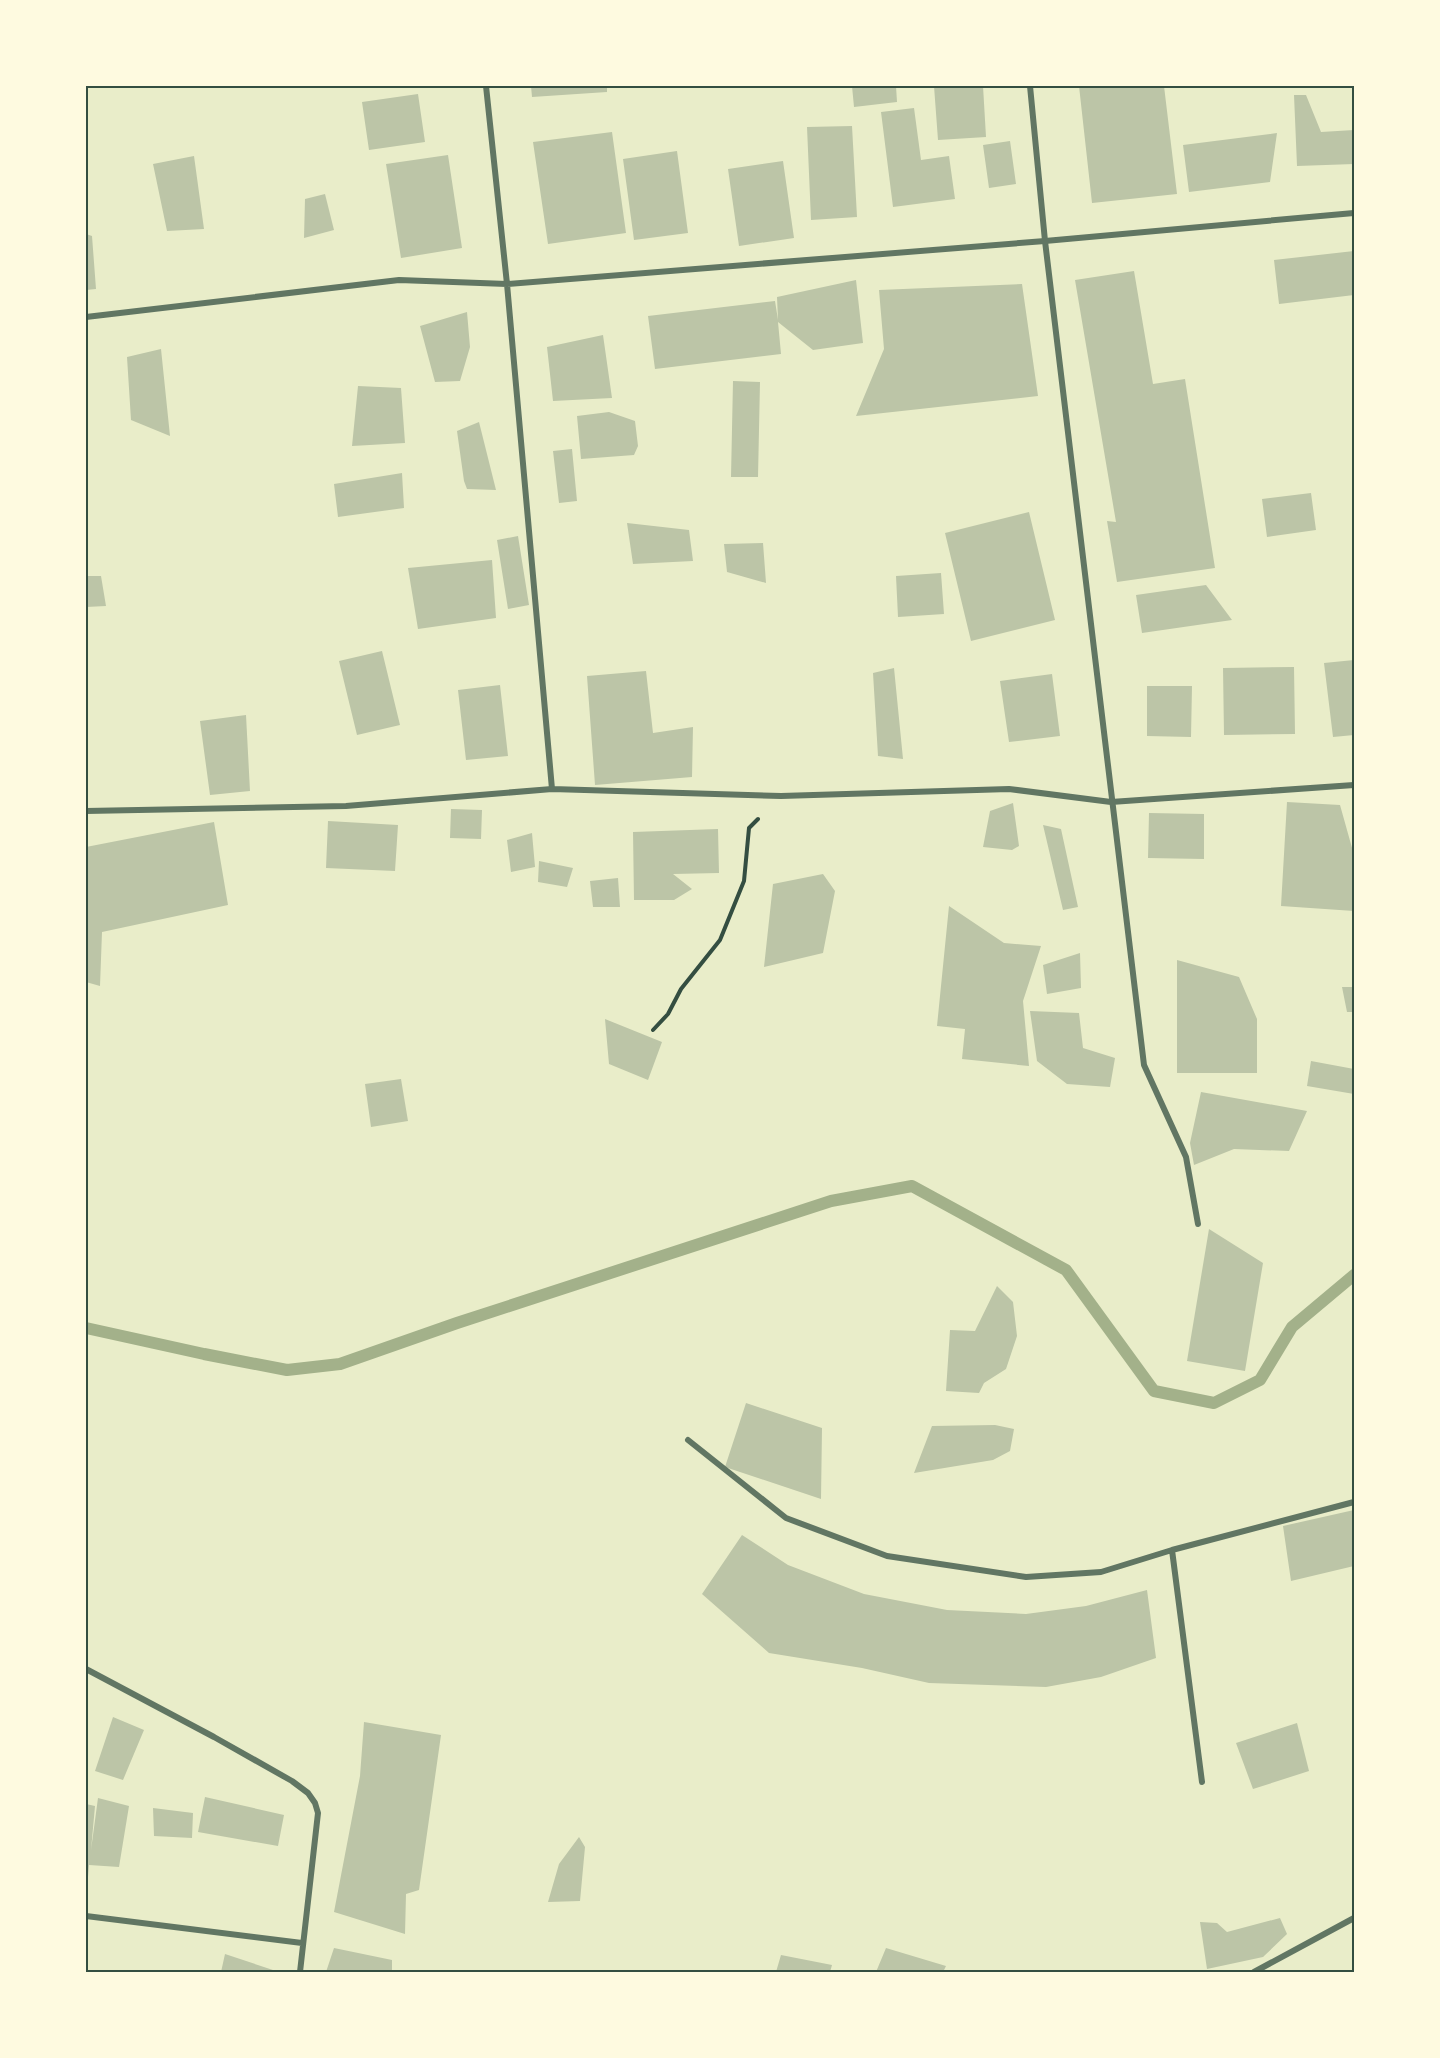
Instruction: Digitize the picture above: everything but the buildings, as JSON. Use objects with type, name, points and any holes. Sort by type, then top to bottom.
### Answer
[{"type":"street","points":[[486,86],[507,284],[552,789]]},
{"type":"street","points":[[1030,86],[1045,241],[1143,1065],[1186,1157],[1198,1224]]},
{"type":"street","points":[[86,317],[399,280],[507,284],[1045,241],[1354,213]]},
{"type":"street","points":[[86,811],[346,806],[552,789],[781,796],[1009,789],[1111,802],[1354,785]]},
{"type":"street","points":[[688,1440],[786,1518],[887,1556],[1026,1577],[1101,1572],[1172,1550],[1354,1502]]},
{"type":"street","points":[[1172,1550],[1202,1782]]},
{"type":"street","points":[[86,1669],[214,1737],[292,1781],[308,1793],[318,1813],[300,1972]]},
{"type":"street","points":[[86,1916],[302,1943]]},
{"type":"street","points":[[1254,1972],[1354,1918]]},
{"type":"path","points":[[653,1030],[668,1014],[681,989],[720,940],[744,881],[749,828],[781,796]]},
{"type":"waterway","points":[[86,1328],[287,1370],[340,1364],[457,1323],[831,1201],[912,1186],[1066,1270],[1154,1391],[1214,1403],[1260,1380],[1292,1327],[1354,1275]]}]
